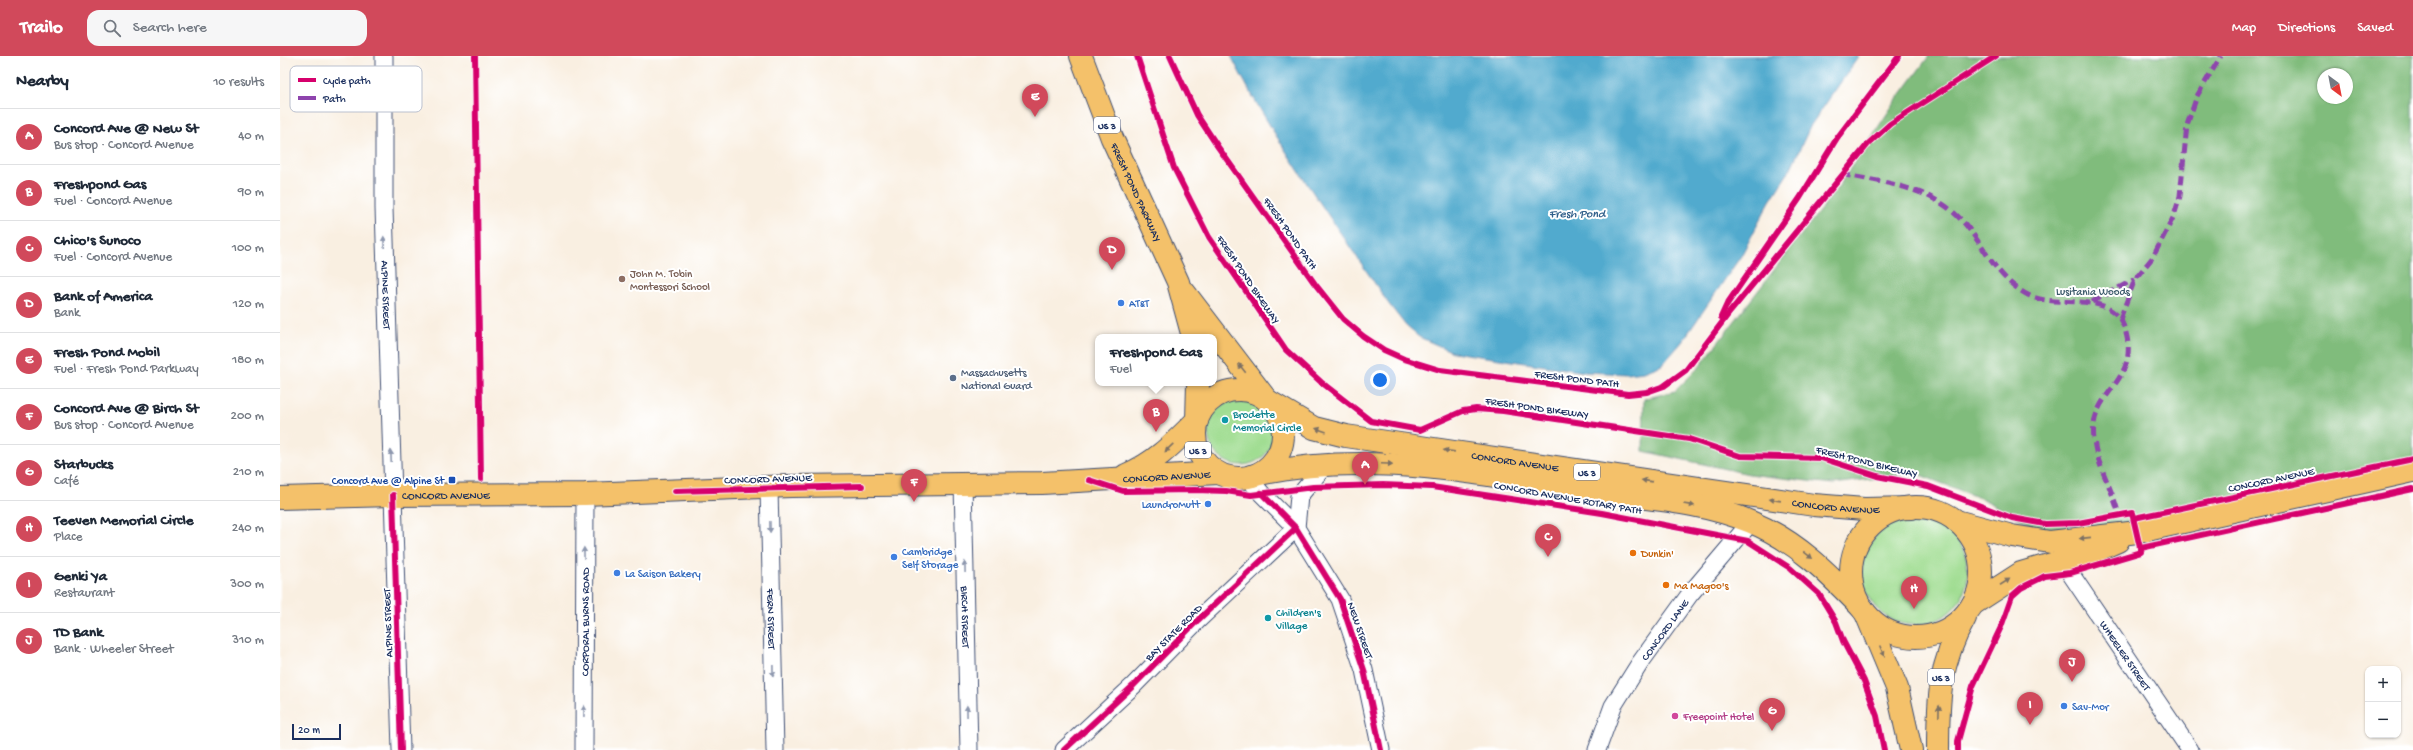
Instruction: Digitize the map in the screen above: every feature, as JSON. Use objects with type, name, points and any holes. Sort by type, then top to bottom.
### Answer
[{"type":"main road","name":"FRESH POND PARKWAY","points":[[1081,56],[1109,131],[1178,282],[1192,334]]},
{"type":"main road","name":"FRESH POND PARKWAY","points":[[1178,282],[1268,400]]},
{"type":"main road","name":"US 3","points":[[1198,386],[1195,435],[1198,450],[1206,463],[1218,473],[1234,478],[1249,477]]},
{"type":"main road","points":[[1197,420],[1208,402],[1226,392],[1246,390],[1268,400],[1281,422],[1282,444],[1270,464],[1249,477]]},
{"type":"main road","name":"CONCORD AVENUE","points":[[1268,400],[1314,428],[1352,438],[1814,505],[1864,509],[1912,508]]},
{"type":"main road","name":"CONCORD AVENUE","points":[[1115,479],[1152,462],[1197,420]]},
{"type":"main road","name":"CONCORD AVENUE","points":[[1249,477],[1291,467],[1326,464],[1396,464],[1443,469],[1693,506],[1723,512],[1751,522],[1785,540],[1809,556],[1865,612]]},
{"type":"main road","name":"CONCORD AVENUE","points":[[1956,521],[2012,536],[2050,542],[2138,532],[2413,472]]},
{"type":"main road","name":"CONCORD AVENUE","points":[[280,498],[393,495],[585,494],[963,484],[1115,479],[1218,473]]},
{"type":"main road","points":[[1912,508],[1898,510],[1880,519],[1869,528],[1858,545],[1852,564],[1851,578],[1856,598],[1865,612],[1889,631],[1916,638],[1936,634],[1949,629],[1971,607]]},
{"type":"main road","name":"US 3","points":[[1912,508],[1935,510],[1956,521],[1973,539],[1980,557],[1981,581],[1971,607],[1954,636],[1943,667],[1939,702],[1938,750]]},
{"type":"main road","name":"CONCORD AVENUE","points":[[1971,607],[2020,573],[2099,550],[2138,532]]},
{"type":"main road","name":"US 3","points":[[1865,612],[1897,688],[1911,750]]},
{"type":"street","name":"ALPINE STREET","points":[[384,112],[384,208],[400,750]]},
{"type":"street","points":[[1296,528],[1299,496],[1326,464]]},
{"type":"street","name":"NEW STREET","points":[[1249,477],[1261,493],[1296,528],[1340,599],[1364,670],[1382,750]]},
{"type":"street","name":"BIRCH STREET","points":[[963,484],[969,750]]},
{"type":"street","name":"FERN STREET","points":[[769,488],[775,750]]},
{"type":"street","name":"CORPORAL BURNS ROAD","points":[[584,750],[585,494]]},
{"type":"street","name":"CONCORD LANE","points":[[1597,750],[1613,706],[1640,663],[1690,594],[1751,522]]},
{"type":"street","name":"BAY STATE ROAD","points":[[1064,750],[1133,686],[1254,566],[1296,528]]},
{"type":"street","name":"WHEELER STREET","points":[[2063,560],[2070,573],[2190,750]]},
{"type":"green space","name":"Lusitania Woods","points":[[1929,56],[2413,56],[2413,459],[2389,467],[2154,520],[2054,538],[1985,500],[1915,473],[1833,484],[1749,474],[1643,451],[1644,399],[1675,391],[1700,366],[1838,187],[1895,102]]},
{"type":"green space","points":[[1234,399],[1248,399],[1260,404],[1269,413],[1274,425],[1272,445],[1265,456],[1248,465],[1234,465],[1222,460],[1213,451],[1208,439],[1208,425],[1213,413],[1222,404]]},
{"type":"green space","points":[[1915,519],[1935,523],[1953,534],[1964,552],[1968,572],[1964,592],[1953,610],[1935,621],[1915,625],[1895,621],[1877,610],[1866,592],[1862,572],[1866,552],[1877,534],[1895,523]]},
{"type":"water","name":"Fresh Pond","points":[[1231,56],[1859,56],[1811,125],[1790,170],[1770,201],[1741,256],[1682,342],[1662,365],[1644,372],[1627,374],[1585,372],[1453,352],[1419,337],[1406,326],[1388,303],[1306,182],[1266,120]]},
{"type":"marked path","points":[[2120,319],[2135,279],[2153,257],[2174,216],[2180,196],[2187,125],[2197,96],[2221,56]]},
{"type":"marked path","points":[[1841,174],[1899,186],[1927,195],[1940,202],[1962,221],[2005,277],[2015,287],[2028,295],[2041,299],[2084,302],[2098,305],[2110,309],[2120,319],[2126,333],[2128,348],[2127,361],[2122,372],[2097,412],[2094,424],[2095,448],[2119,516]]},
{"type":"marked path","points":[[2092,302],[2135,279]]},
{"type":"cycle path","points":[[475,56],[481,479]]},
{"type":"cycle path","name":"FRESH POND BIKEWAY","points":[[1137,56],[1174,168],[1209,237],[1286,350],[1321,382],[1371,421],[1420,430],[1463,411],[1476,409],[1503,411],[1689,439],[1740,456],[1821,458],[1877,476],[1928,486],[2012,518],[2045,524],[2078,523],[2132,513],[2141,552],[2070,573],[2045,576],[2021,588],[2012,596],[2001,627],[1973,686],[1958,741],[1958,750]]},
{"type":"cycle path","name":"FRESH POND PATH","points":[[1170,56],[1197,115],[1218,147],[1315,284],[1343,319],[1363,336],[1384,350],[1404,359],[1440,370],[1628,394],[1647,392],[1664,386],[1686,370],[1730,312],[1868,144],[1890,124],[1996,56]]},
{"type":"cycle path","points":[[1721,317],[1727,304],[1800,198],[1837,138],[1899,56]]},
{"type":"cycle path","points":[[2134,518],[2413,459]]},
{"type":"cycle path","name":"CONCORD AVENUE ROTARY PATH","points":[[1089,480],[1123,491],[1195,490],[1226,491],[1251,495],[1313,487],[1383,485],[1432,487],[1602,513],[1748,541],[1790,568],[1819,594],[1836,622],[1843,641],[1864,681],[1877,716],[1884,750]]},
{"type":"cycle path","points":[[675,491],[862,486]]},
{"type":"cycle path","points":[[2141,548],[2413,489]]},
{"type":"cycle path","points":[[1261,493],[1296,528],[1340,599],[1364,670],[1381,750]]},
{"type":"cycle path","points":[[393,495],[401,750]]},
{"type":"cycle path","points":[[1064,750],[1133,686],[1198,620],[1296,528]]},
{"type":"place","name":"Fresh Pond Mobil","points":[[1035,117]]},
{"type":"place","name":"Bank of America","points":[[1112,270]]},
{"type":"place","name":"John M. Tobin Montessori School","points":[[622,279]]},
{"type":"place","name":"AT&T","points":[[1121,303]]},
{"type":"place","name":"Massachusetts National Guard","points":[[953,378]]},
{"type":"place","name":"Brodette Memorial Circle","points":[[1225,420]]},
{"type":"place","name":"Freshpond Gas","points":[[1156,432]]},
{"type":"place","name":"Concord Ave @ Alpine St","points":[[452,480]]},
{"type":"place","name":"Concord Ave @ New St","points":[[1365,485]]},
{"type":"place","name":"Concord Ave @ Birch St","points":[[914,502]]},
{"type":"place","name":"LaundroMutt","points":[[1208,504]]},
{"type":"place","name":"Dunkin'","points":[[1633,553]]},
{"type":"place","name":"Cambridge Self Storage","points":[[894,557]]},
{"type":"place","name":"Chico's Sunoco","points":[[1548,557]]},
{"type":"place","name":"La Saison Bakery","points":[[617,573]]},
{"type":"place","name":"Ma Magoo's","points":[[1666,585]]},
{"type":"place","name":"Teeven Memorial Circle","points":[[1914,609]]},
{"type":"place","name":"Children's Village","points":[[1268,618]]},
{"type":"place","name":"TD Bank","points":[[2072,682]]},
{"type":"place","name":"Sav-Mor","points":[[2064,706]]},
{"type":"place","name":"Freepoint Hotel","points":[[1675,716]]},
{"type":"place","name":"Genki Ya","points":[[2030,725]]},
{"type":"place","name":"Starbucks","points":[[1772,731]]}]
